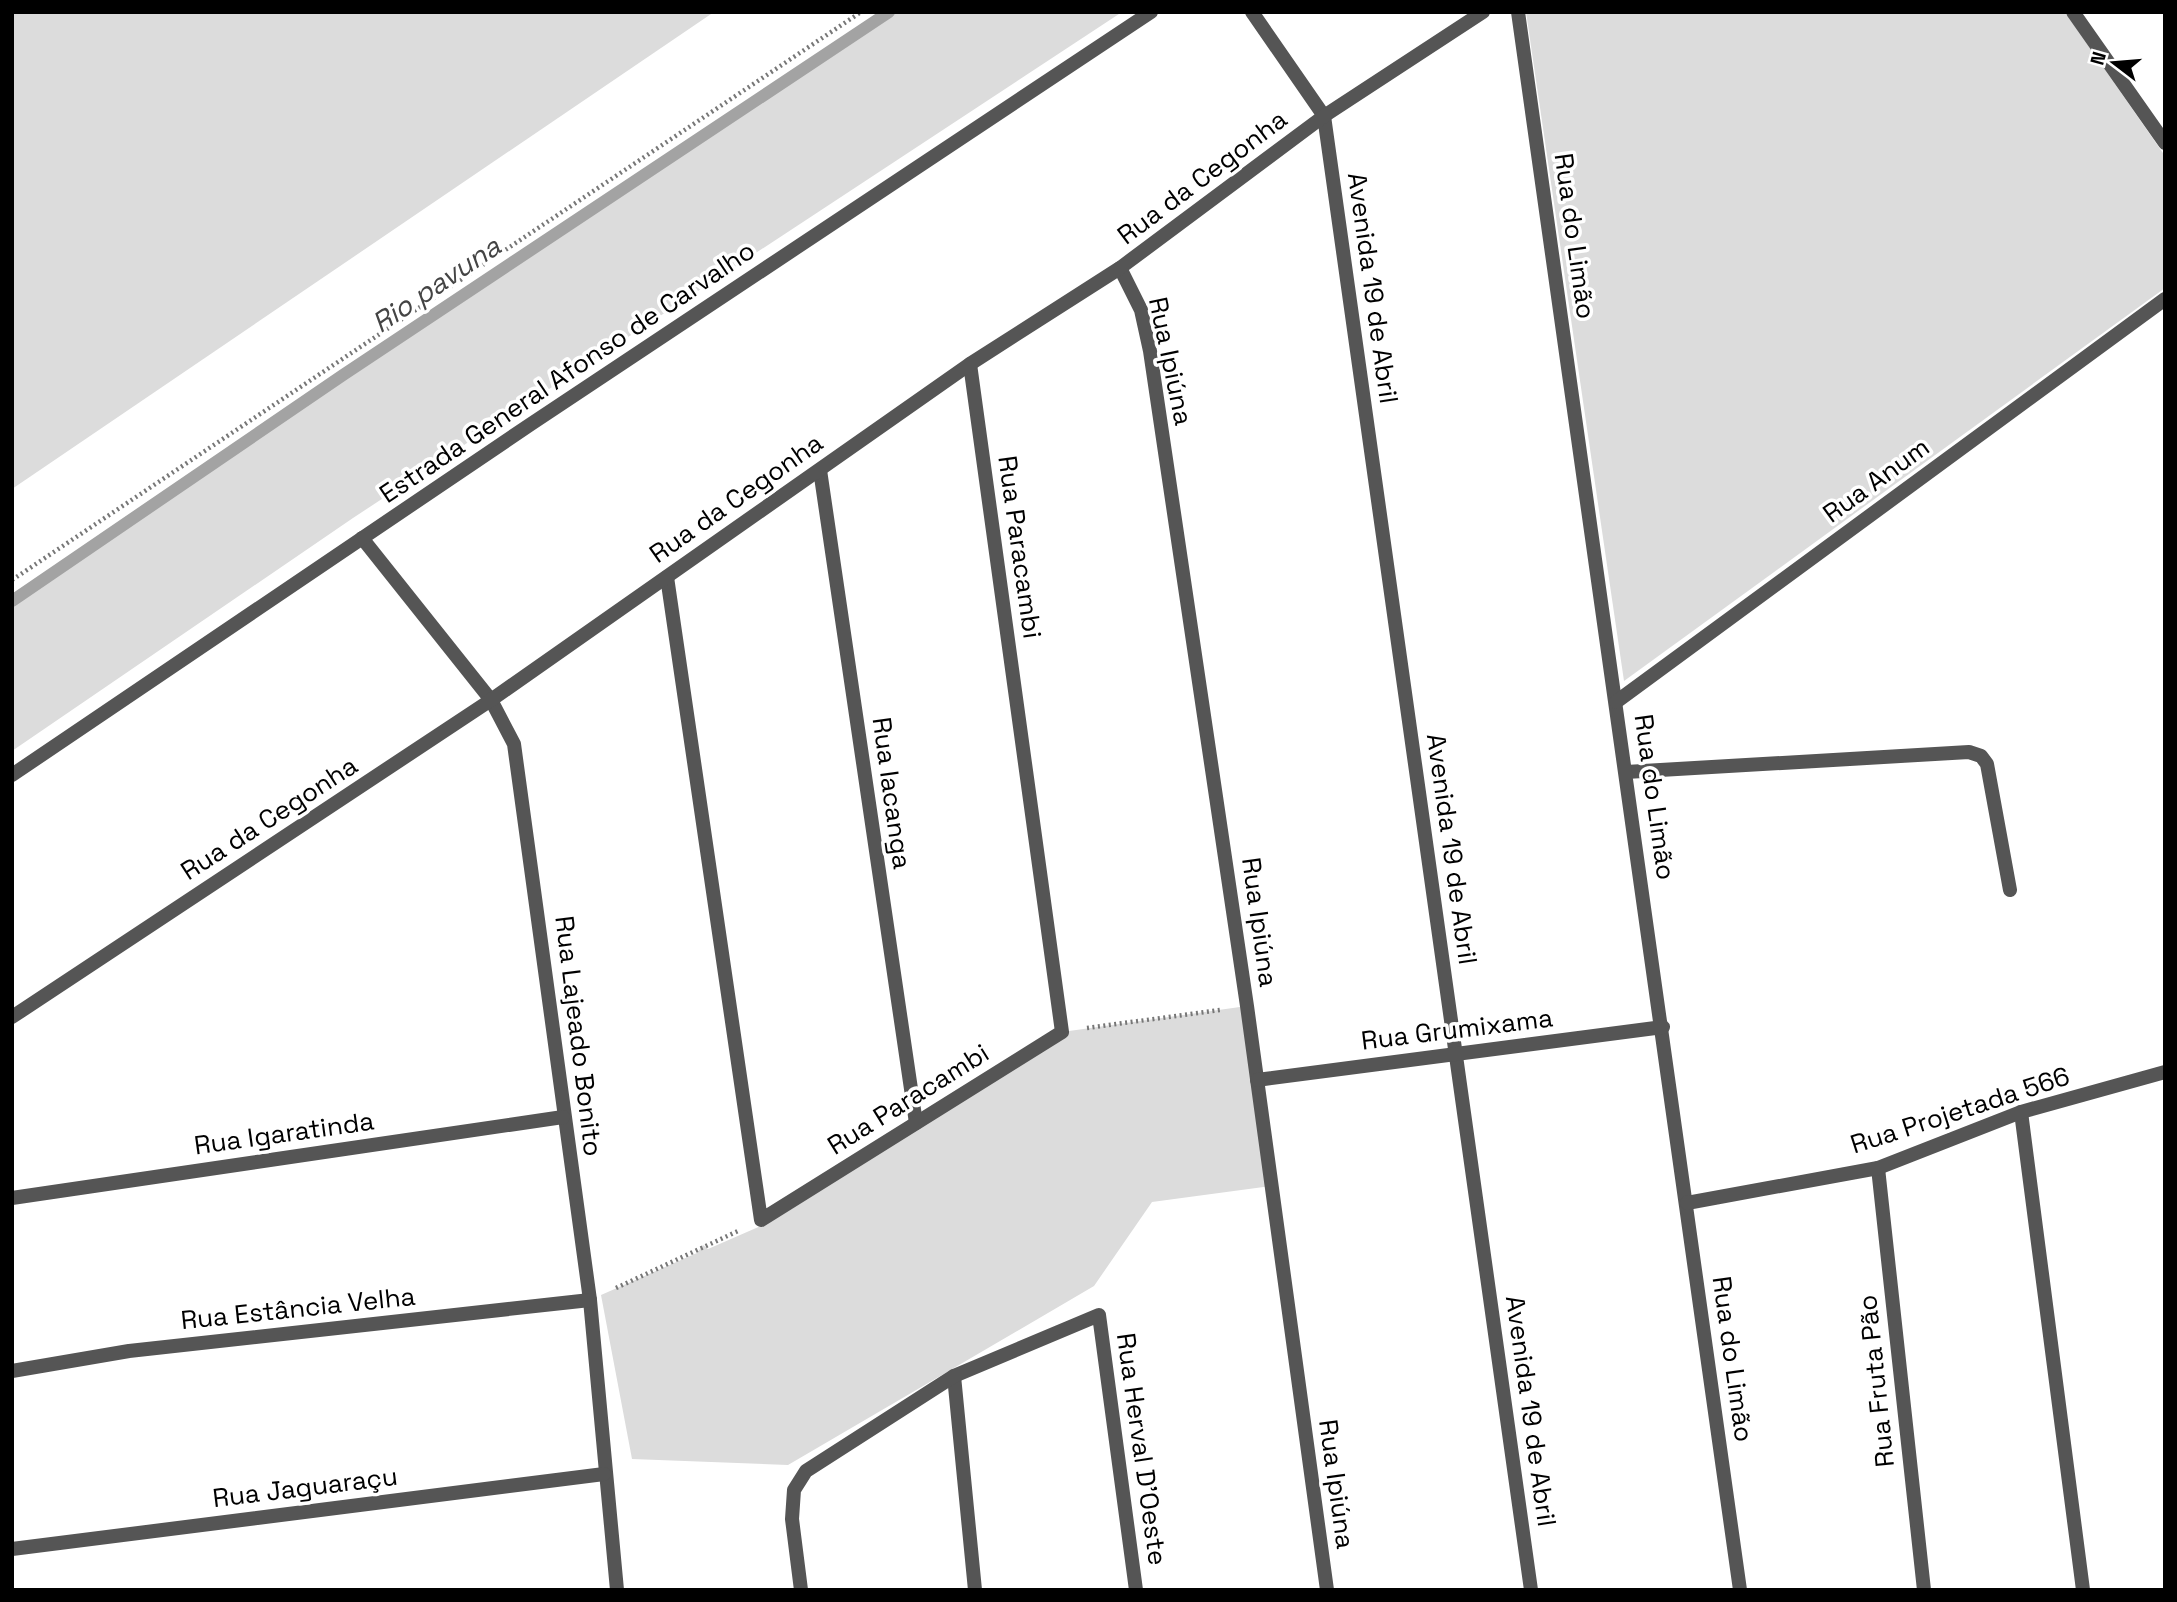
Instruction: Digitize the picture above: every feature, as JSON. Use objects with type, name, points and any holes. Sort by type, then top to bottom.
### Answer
[{"type":"street","name":"Estrada General Afonso de Carvalho","points":[[12,775],[362,538],[1151,12]]},
{"type":"street","points":[[1252,12],[1324,116]]},
{"type":"street","name":"Rua da Cegonha","points":[[12,1017],[491,700],[970,364],[1121,268],[1324,116],[1483,12]]},
{"type":"street","name":"Rua do Limão","points":[[1518,12],[1663,1027],[1740,1590]]},
{"type":"street","points":[[2073,12],[2165,143]]},
{"type":"street","name":"Avenida 19 de Abril","points":[[1324,116],[1531,1590]]},
{"type":"street","name":"Rua Ipiúna","points":[[1121,268],[1141,310],[1150,351],[1247,1006],[1327,1590]]},
{"type":"street","name":"Rua Anum","points":[[1616,702],[2165,299]]},
{"type":"street","name":"Rua Paracambi","points":[[761,1220],[1062,1032],[970,364]]},
{"type":"street","name":"Rua Iacanga","points":[[820,470],[916,1123]]},
{"type":"street","name":"Rua Lajeado Bonito","points":[[362,538],[491,700],[514,744],[523,789],[590,1300],[604,1474],[617,1590]]},
{"type":"street","points":[[667,577],[761,1220]]},
{"type":"street","points":[[1626,772],[1969,752],[1981,756],[1987,764],[2010,890]]},
{"type":"street","name":"Rua Grumixama","points":[[1257,1080],[1663,1027]]},
{"type":"street","name":"Rua Projetada 566","points":[[1687,1203],[1878,1168],[2021,1111],[2165,1072]]},
{"type":"street","points":[[2021,1111],[2084,1590]]},
{"type":"street","name":"Rua Igaratinda","points":[[12,1198],[564,1116]]},
{"type":"street","name":"Rua Fruta Pão","points":[[1878,1168],[1924,1590]]},
{"type":"street","name":"Rua Estância Velha","points":[[12,1371],[129,1352],[590,1300]]},
{"type":"street","name":"Rua Herval D'Oeste","points":[[954,1376],[1099,1315],[1136,1590]]},
{"type":"street","points":[[801,1590],[792,1519],[794,1490],[806,1471],[954,1376],[975,1590]]},
{"type":"street","name":"Rua Jaguaraçu","points":[[12,1549],[604,1474]]},
{"type":"path","points":[[12,580],[861,12]]},
{"type":"path","points":[[1062,1032],[1247,1006]]},
{"type":"path","points":[[590,1300],[761,1220]]},
{"type":"shaded area","points":[[12,12],[714,12],[12,489]]},
{"type":"shaded area","points":[[888,12],[1122,12],[353,518],[12,751],[12,600]]},
{"type":"shaded area","points":[[1526,12],[2065,12],[2165,156],[2165,288],[1624,681]]},
{"type":"shaded area","points":[[1247,1006],[1271,1186],[1152,1202],[1094,1286],[788,1465],[632,1459],[601,1295],[697,1253],[703,1245],[708,1249],[763,1225],[1062,1032]]},
{"type":"waterway","name":"Rio pavuna","points":[[12,601],[343,375],[889,12]]}]
